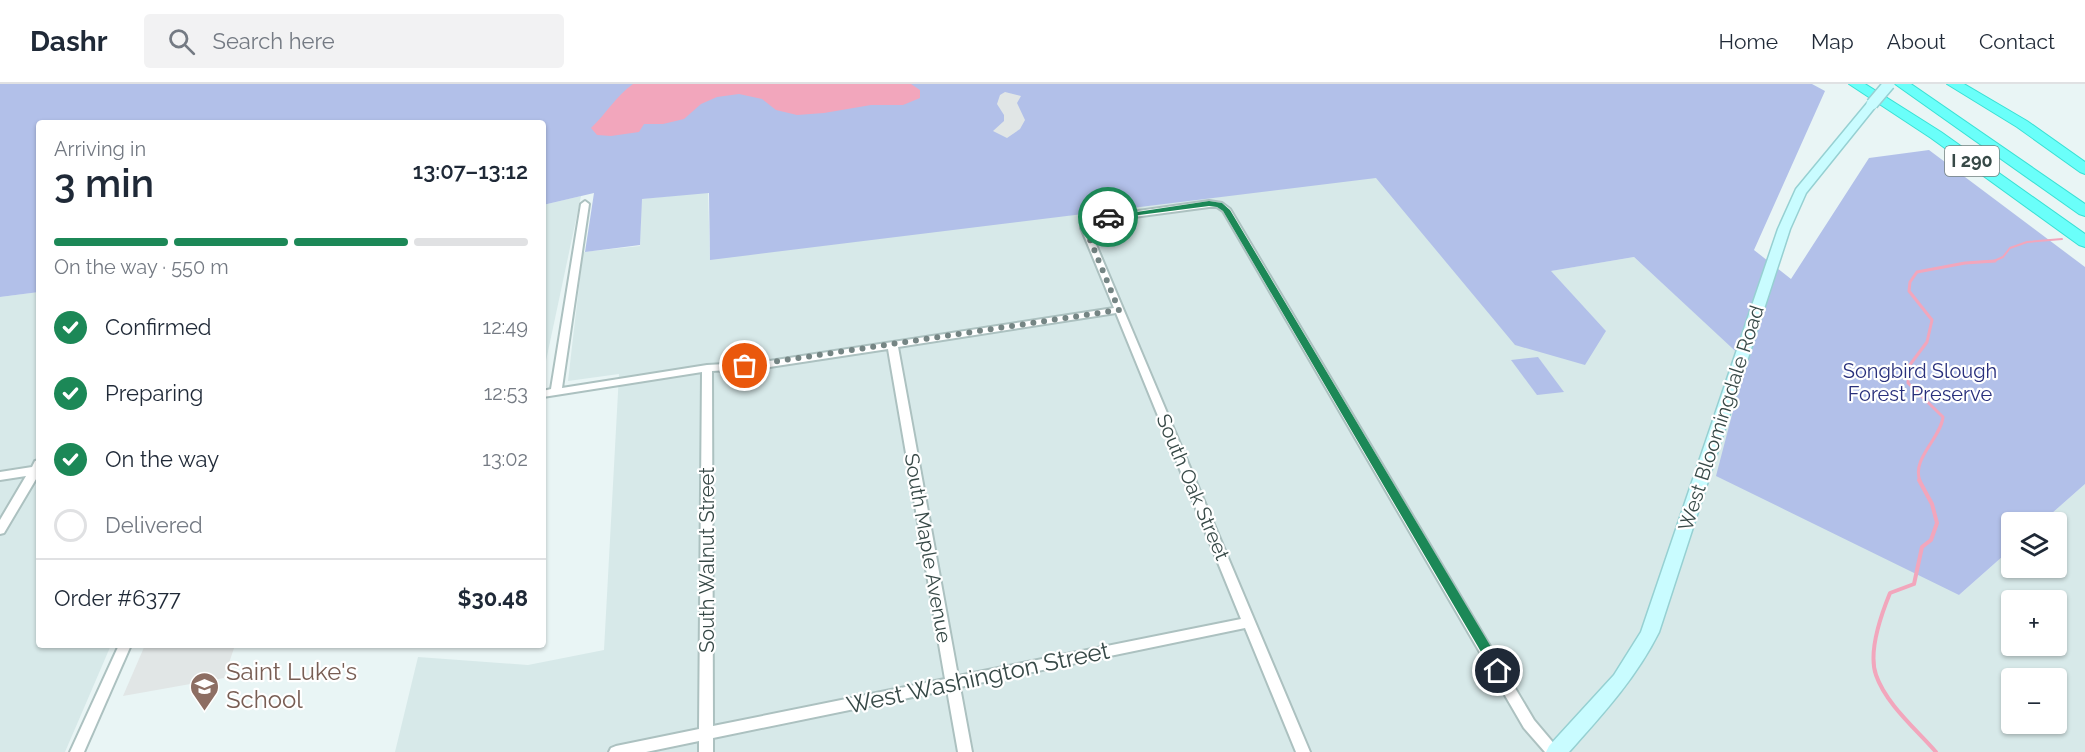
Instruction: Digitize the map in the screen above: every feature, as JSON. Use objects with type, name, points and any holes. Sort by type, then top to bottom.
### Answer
[{"type":"highway","name":"I 290","points":[[1856,84],[1926,129],[2085,242]]},
{"type":"highway","points":[[1876,84],[2085,234]]},
{"type":"highway","points":[[1902,84],[2085,211]]},
{"type":"highway","points":[[1954,84],[2022,124],[2085,169]]},
{"type":"street","name":"West Bloomingdale Road","points":[[1555,752],[1630,669],[1642,651],[1784,229],[1800,192],[1889,84]]},
{"type":"street","points":[[556,392],[585,204]]},
{"type":"street","name":"South Oak Street","points":[[1303,752],[1085,228],[1085,222],[1209,204],[1219,205],[1226,210],[1529,724],[1555,752]]},
{"type":"street","points":[[546,394],[707,368],[763,365],[1119,310]]},
{"type":"street","name":"South Maple Avenue","points":[[892,344],[965,752]]},
{"type":"street","name":"South Walnut Street","points":[[706,752],[707,368]]},
{"type":"street","points":[[0,476],[36,468]]},
{"type":"street","points":[[0,530],[36,471]]},
{"type":"street","name":"West Washington Street","points":[[616,752],[1249,622]]},
{"type":"street","points":[[77,752],[124,648]]},
{"type":"shaded area","points":[[633,84],[911,84],[920,90],[920,98],[903,105],[871,105],[797,115],[776,110],[762,99],[739,94],[717,97],[701,104],[684,119],[663,124],[644,124],[639,132],[611,136],[597,135],[591,128]]},
{"type":"shaded area","points":[[1005,92],[1021,96],[1017,103],[1025,120],[1020,129],[1007,138],[993,131],[1004,121],[1004,115],[997,104],[1000,95]]},
{"type":"shaded area","points":[[1377,177],[1606,331],[1550,271],[1634,257],[1747,361],[1959,595],[2001,558],[2001,578],[2067,578],[2067,512],[2053,512],[2085,484],[2085,752],[395,752],[418,657],[528,665],[604,650],[619,374],[568,381],[583,252],[640,246],[641,199],[708,192],[710,259]]},
{"type":"shaded area","points":[[581,196],[546,361],[546,204]]},
{"type":"shaded area","points":[[36,292],[36,648],[110,648],[65,752],[0,752],[0,297]]},
{"type":"shaded area","points":[[144,648],[234,648],[224,678],[123,696]]},
{"type":"green space","name":"Songbird Slough Forest Preserve","points":[[0,84],[1812,84],[1825,91],[1754,250],[1791,279],[1869,158],[1929,150],[2085,267],[2085,484],[2053,512],[2001,512],[2001,558],[1959,595],[1716,476],[1746,361],[1634,257],[1551,271],[1606,331],[1585,365],[1515,345],[1376,178],[710,260],[709,193],[642,199],[640,245],[585,252],[594,193],[546,204],[546,120],[36,120],[36,292],[0,297]]},
{"type":"green space","points":[[1538,357],[1564,392],[1537,395],[1511,360]]},
{"type":"waterway","points":[[1979,262],[1994,261],[2003,257],[2010,248],[2027,242],[2062,239]]},
{"type":"waterway","points":[[1920,481],[1918,473],[1920,465],[1943,417],[1908,383],[1909,366],[1927,342],[1932,320],[1909,291],[1910,282],[1917,272],[1965,263],[1995,261]]},
{"type":"waterway","points":[[1919,480],[1932,504],[1937,523],[1931,540],[1922,547],[1914,584],[1890,593],[1877,634],[1874,666],[1887,696],[1902,716],[1936,752]]},
{"type":"way so far","points":[[745,366],[1119,310],[1084,225],[1090,220],[1108,217]]},
{"type":"place","name":"Saint Luke's School","points":[[205,712]]},
{"type":"route","points":[[1108,217],[1209,204],[1219,205],[1226,210],[1498,671]]}]
